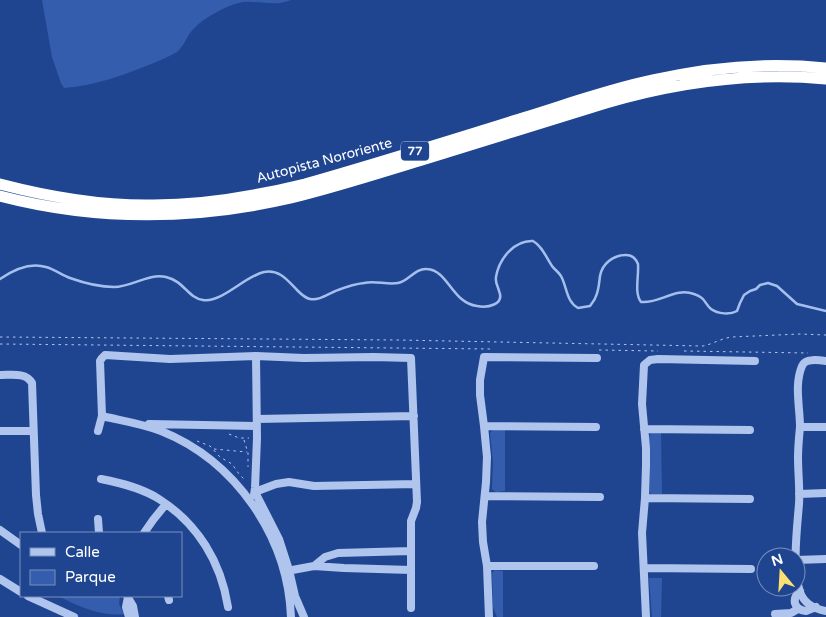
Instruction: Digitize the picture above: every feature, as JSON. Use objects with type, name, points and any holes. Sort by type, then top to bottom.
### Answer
[{"type":"highway","name":"Autopista Nororiente","points":[[0,184],[61,197],[108,203],[154,205],[211,201],[305,184],[602,94],[668,76],[714,69],[754,66],[826,68]]},
{"type":"highway","name":"Autopista Nororiente","points":[[0,196],[54,207],[105,214],[152,215],[222,210],[315,192],[649,91],[697,82],[740,77],[826,79]]},
{"type":"street","points":[[490,616],[487,566],[482,532],[487,457],[480,402],[484,358],[598,354]]},
{"type":"street","points":[[98,432],[102,416],[100,361],[105,355],[170,359],[256,356],[411,358],[416,484],[416,508],[411,521],[411,608]]},
{"type":"street","points":[[256,356],[257,438],[252,478],[255,492],[279,539],[287,571],[304,617]]},
{"type":"street","points":[[646,617],[642,533],[646,448],[642,404],[643,367],[648,361],[658,359],[755,360]]},
{"type":"street","points":[[797,547],[800,427],[799,377],[803,363],[826,360]]},
{"type":"street","points":[[0,375],[23,376],[30,380],[32,386],[36,495],[42,532]]},
{"type":"street","points":[[102,416],[137,424],[166,434],[196,450],[220,468],[238,486],[251,501],[270,534],[287,571],[291,617]]},
{"type":"street","points":[[137,424],[171,425],[414,416]]},
{"type":"street","points":[[166,434],[167,428],[171,425]]},
{"type":"street","points":[[484,426],[596,427]]},
{"type":"street","points":[[800,427],[826,427]]},
{"type":"street","points":[[644,429],[750,430]]},
{"type":"street","points":[[0,431],[33,431]]},
{"type":"street","points":[[101,479],[137,488],[159,499],[193,528],[207,548],[221,576],[228,607]]},
{"type":"street","points":[[251,501],[255,492],[276,484],[289,482],[314,486],[416,484]]},
{"type":"street","points":[[799,494],[826,493]]},
{"type":"street","points":[[485,496],[600,497]]},
{"type":"street","points":[[644,498],[750,499]]},
{"type":"street","points":[[145,532],[166,504]]},
{"type":"street","points":[[98,519],[99,532]]},
{"type":"street","points":[[0,530],[20,544]]},
{"type":"street","points":[[314,566],[325,557],[338,554],[411,551]]},
{"type":"street","points":[[806,560],[826,559]]},
{"type":"street","points":[[287,571],[314,566],[411,570]]},
{"type":"street","points":[[487,566],[594,566]]},
{"type":"street","points":[[644,568],[751,569]]},
{"type":"street","points":[[0,578],[20,591]]},
{"type":"street","points":[[127,597],[126,607],[129,617]]},
{"type":"street","points":[[128,597],[134,606],[135,617]]},
{"type":"street","points":[[795,597],[795,604],[800,610],[806,611],[826,606]]},
{"type":"street","points":[[803,597],[813,608],[826,611]]},
{"type":"street","points":[[44,599],[74,617]]},
{"type":"street","points":[[775,614],[791,613],[798,609]]},
{"type":"path","points":[[0,337],[398,340],[702,346],[732,337],[800,334],[826,335]]},
{"type":"path","points":[[0,344],[494,349]]},
{"type":"path","points":[[598,354],[666,351]]},
{"type":"path","points":[[685,351],[808,353]]},
{"type":"path","points":[[224,433],[239,438],[257,438]]},
{"type":"path","points":[[238,486],[252,478],[247,465],[248,452],[243,438]]},
{"type":"path","points":[[213,449],[248,452]]},
{"type":"green space","points":[[42,0],[291,0],[277,3],[237,3],[202,21],[190,33],[179,50],[169,56],[111,79],[64,88],[52,57]]},
{"type":"green space","points":[[493,430],[505,430],[505,491],[496,492],[492,489],[493,462],[490,433]]},
{"type":"green space","points":[[651,433],[661,433],[662,494],[651,494],[650,492],[649,437]]},
{"type":"green space","points":[[495,570],[503,571],[503,617],[497,617],[493,607],[492,573]]},
{"type":"green space","points":[[649,578],[662,578],[661,617],[652,617]]},
{"type":"green space","points":[[60,597],[120,597],[119,604],[124,614],[107,614],[82,607]]},
{"type":"waterway","points":[[0,279],[28,266],[49,268],[81,282],[109,287],[127,285],[146,278],[159,276],[172,279],[198,299],[210,300],[226,294],[257,274],[275,272],[308,299],[314,299],[357,284],[402,282],[419,270],[427,269],[440,275],[469,304],[486,306],[500,300],[496,277],[504,257],[514,247],[533,241],[561,276],[569,299],[578,308],[590,306],[594,300],[598,291],[601,272],[606,264],[613,258],[626,255],[634,258],[638,264],[637,289],[641,302],[655,301],[674,294],[687,292],[701,297],[714,311],[731,313],[737,311],[744,295],[760,285],[768,283],[777,286],[797,304],[826,311]]}]
